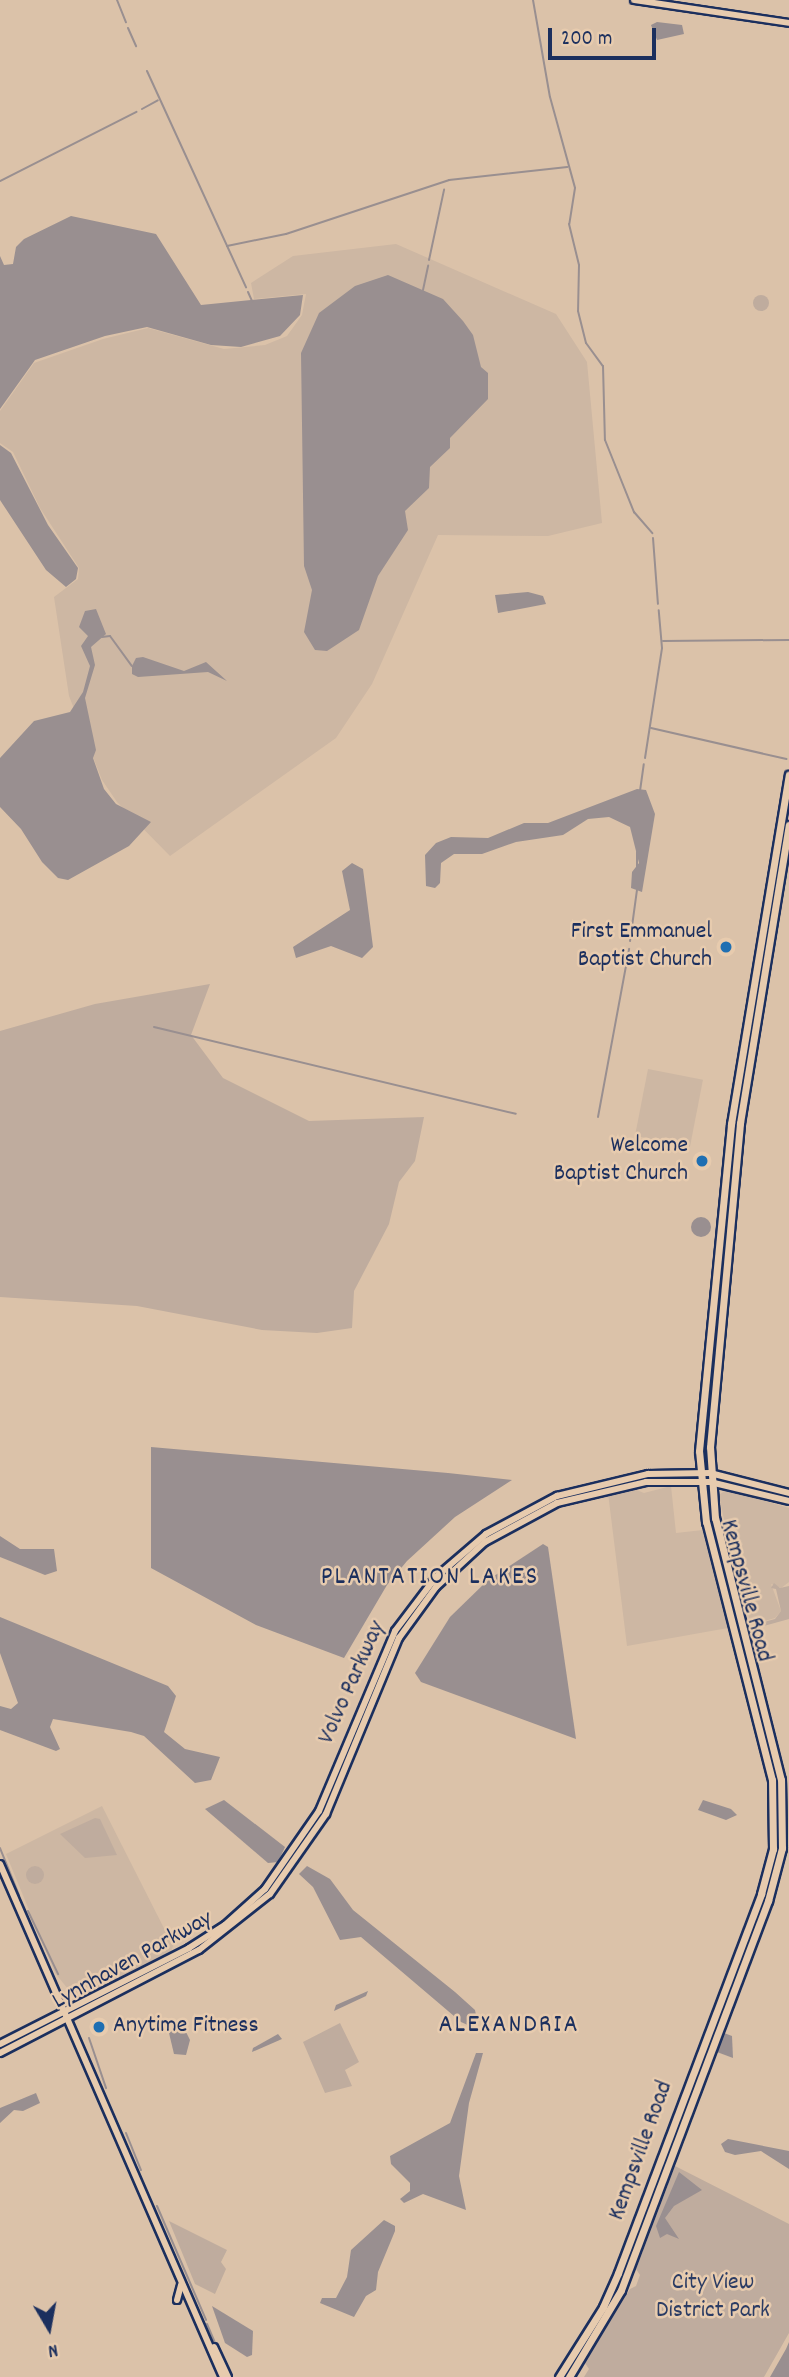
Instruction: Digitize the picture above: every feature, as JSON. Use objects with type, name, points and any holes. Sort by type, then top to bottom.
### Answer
[{"type":"main road","points":[[634,0],[789,23]]},
{"type":"main road","name":"Kempsville Road","points":[[559,2377],[609,2296],[761,1894],[774,1849],[772,1780],[708,1531],[700,1476],[731,1124],[789,775]]},
{"type":"main road","name":"Kempsville Road","points":[[569,2377],[621,2290],[768,1901],[782,1848],[781,1780],[710,1478],[740,1123],[789,825]]},
{"type":"main road","name":"Volvo Parkway","points":[[336,1780],[395,1631],[426,1588],[465,1550],[520,1513],[573,1491],[648,1474],[700,1476],[789,1493]]},
{"type":"main road","name":"Volvo Parkway","points":[[710,1478],[789,1501]]},
{"type":"main road","name":"Lynnhaven Parkway","points":[[0,2044],[189,1948],[246,1908],[298,1848],[336,1780]]},
{"type":"main road","name":"Lynnhaven Parkway","points":[[0,2053],[184,1959],[246,1917],[303,1852],[336,1780]]},
{"type":"main road","points":[[0,1864],[228,2377]]},
{"type":"main road","points":[[143,2190],[223,2377]]},
{"type":"main road","points":[[177,2300],[182,2293],[178,2273]]},
{"type":"shaded area","points":[[657,22],[682,25],[684,34],[657,40],[651,25]]},
{"type":"shaded area","points":[[71,216],[156,234],[201,305],[303,295],[300,315],[280,336],[241,347],[211,345],[147,327],[105,336],[35,360],[0,409],[0,256],[4,265],[13,264],[16,247],[24,239]]},
{"type":"shaded area","points":[[396,244],[556,314],[587,362],[602,523],[548,536],[438,535],[372,684],[336,738],[170,856],[117,802],[102,780],[69,696],[54,597],[78,579],[79,568],[40,508],[13,452],[0,443],[0,411],[34,363],[103,339],[148,328],[224,349],[265,345],[287,336],[302,315],[306,294],[254,299],[251,283],[293,256]]},
{"type":"shaded area","points":[[388,275],[443,299],[463,321],[473,335],[481,367],[488,373],[488,399],[450,438],[450,448],[430,467],[429,488],[405,511],[408,530],[378,576],[359,630],[327,651],[315,650],[304,632],[312,590],[304,566],[301,353],[319,313],[355,286]]},
{"type":"shaded area","points":[[0,445],[11,453],[48,525],[78,568],[76,579],[66,587],[46,570],[0,500]]},
{"type":"shaded area","points":[[528,592],[543,596],[546,604],[498,613],[495,595]]},
{"type":"shaded area","points":[[96,609],[106,634],[91,647],[95,665],[85,698],[96,750],[93,758],[104,789],[116,804],[151,822],[129,846],[68,880],[58,878],[42,862],[21,829],[0,807],[0,758],[34,721],[70,712],[83,692],[90,666],[81,646],[88,636],[79,627],[85,611]]},
{"type":"shaded area","points":[[143,657],[184,671],[206,662],[227,681],[208,672],[138,677],[132,674],[132,666],[136,658]]},
{"type":"shaded area","points":[[637,789],[646,790],[655,814],[642,892],[631,888],[632,872],[639,863],[630,827],[609,817],[588,819],[563,835],[516,842],[482,854],[454,854],[441,863],[440,883],[435,888],[426,886],[425,855],[436,843],[451,837],[488,838],[524,823],[548,823]]},
{"type":"shaded area","points":[[352,863],[363,869],[373,947],[362,958],[331,946],[296,958],[293,947],[350,910],[342,871]]},
{"type":"shaded area","points":[[648,1069],[703,1080],[690,1146],[635,1136]]},
{"type":"shaded area","points":[[697,1217],[705,1217],[711,1227],[705,1237],[697,1237],[691,1231],[691,1223]]},
{"type":"shaded area","points":[[151,1447],[512,1480],[455,1517],[407,1561],[387,1585],[344,1658],[256,1625],[151,1568]]},
{"type":"shaded area","points":[[671,1486],[676,1533],[703,1530],[728,1628],[627,1646],[608,1493],[634,1489],[644,1493]]},
{"type":"shaded area","points":[[726,1490],[789,1508],[789,1582],[781,1588],[771,1584],[781,1611],[775,1618],[751,1625],[719,1495]]},
{"type":"shaded area","points":[[0,1536],[20,1549],[54,1549],[57,1571],[45,1575],[0,1557]]},
{"type":"shaded area","points":[[543,1544],[548,1547],[576,1739],[421,1682],[415,1673],[450,1617],[488,1580]]},
{"type":"shaded area","points":[[0,1617],[168,1686],[176,1696],[164,1732],[185,1749],[220,1757],[211,1780],[195,1783],[144,1736],[131,1732],[53,1719],[50,1727],[60,1749],[56,1751],[0,1730],[0,1706],[11,1709],[18,1703],[0,1653]]},
{"type":"shaded area","points":[[224,1800],[285,1847],[278,1862],[268,1863],[205,1809]]},
{"type":"shaded area","points":[[703,1800],[731,1809],[737,1815],[726,1820],[698,1810]]},
{"type":"shaded area","points":[[102,1806],[173,1946],[171,1952],[77,2000],[55,1973],[6,1854]]},
{"type":"shaded area","points":[[307,1866],[330,1879],[353,1910],[475,2010],[477,2020],[470,2026],[461,2022],[361,1937],[340,1940],[313,1887],[299,1874]]},
{"type":"shaded area","points":[[368,1991],[366,1996],[334,2011],[336,2005]]},
{"type":"shaded area","points":[[175,2027],[184,2028],[190,2040],[186,2055],[174,2054],[169,2033]]},
{"type":"shaded area","points":[[724,2033],[732,2036],[733,2058],[717,2052]]},
{"type":"shaded area","points":[[278,2034],[282,2039],[252,2052],[253,2048]]},
{"type":"shaded area","points":[[476,2053],[483,2053],[469,2103],[459,2176],[466,2210],[423,2194],[404,2203],[400,2199],[410,2191],[410,2183],[391,2164],[390,2156],[450,2123]]},
{"type":"shaded area","points":[[36,2093],[40,2103],[23,2111],[14,2110],[0,2123],[0,2108]]},
{"type":"shaded area","points":[[728,2139],[789,2151],[789,2169],[761,2151],[735,2155],[725,2152],[721,2144]]},
{"type":"shaded area","points":[[679,2172],[702,2190],[674,2206],[665,2218],[679,2239],[667,2234],[660,2238],[656,2226]]},
{"type":"shaded area","points":[[384,2220],[395,2226],[395,2231],[378,2272],[376,2290],[366,2296],[354,2317],[320,2303],[322,2298],[336,2298],[347,2277],[351,2250]]},
{"type":"shaded area","points":[[212,2306],[253,2331],[252,2355],[247,2357],[225,2343]]},
{"type":"shaded area","points":[[789,2342],[789,2377],[770,2377],[786,2349]]},
{"type":"green space","points":[[758,295],[764,295],[769,303],[767,309],[758,311],[753,306],[753,300]]},
{"type":"green space","points":[[210,984],[191,1035],[223,1078],[309,1121],[424,1117],[415,1161],[399,1182],[389,1224],[354,1291],[352,1328],[317,1333],[262,1330],[137,1306],[0,1297],[0,1031],[95,1004]]},
{"type":"green space","points":[[774,1583],[780,1588],[789,1586],[789,1619],[753,1629],[753,1625],[775,1619],[781,1611],[776,1589],[771,1588]]},
{"type":"green space","points":[[95,1818],[100,1819],[117,1855],[85,1858],[60,1834]]},
{"type":"green space","points":[[35,1866],[41,1869],[44,1875],[41,1881],[35,1884],[29,1881],[26,1875],[29,1869]]},
{"type":"green space","points":[[340,2023],[359,2062],[345,2070],[352,2086],[325,2093],[303,2042]]},
{"type":"green space","name":"City View District Park","points":[[675,2166],[789,2224],[789,2333],[764,2377],[584,2377],[589,2369],[585,2363],[630,2289],[636,2286],[640,2275],[636,2269]]},
{"type":"green space","points":[[169,2221],[227,2250],[221,2262],[226,2269],[215,2294],[195,2284]]},
{"type":"waterway","points":[[117,0],[126,22]]},
{"type":"waterway","points":[[533,0],[550,97],[575,188],[569,224],[579,265],[578,311],[586,343],[603,366],[605,440],[634,512],[652,533]]},
{"type":"waterway","points":[[128,28],[136,46]]},
{"type":"waterway","points":[[147,71],[246,287]]},
{"type":"waterway","points":[[142,109],[158,100]]},
{"type":"waterway","points":[[0,181],[136,112]]},
{"type":"waterway","points":[[227,246],[286,234],[449,180],[567,167]]},
{"type":"waterway","points":[[429,260],[444,190]]},
{"type":"waterway","points":[[423,290],[428,266]]},
{"type":"waterway","points":[[248,292],[252,301]]},
{"type":"waterway","points":[[653,538],[658,604]]},
{"type":"waterway","points":[[645,758],[662,648],[659,610]]},
{"type":"waterway","points":[[102,637],[110,636],[132,666]]},
{"type":"waterway","points":[[663,641],[789,640]]},
{"type":"waterway","points":[[651,728],[786,759]]},
{"type":"waterway","points":[[640,791],[644,764]]},
{"type":"waterway","points":[[637,852],[637,867]]},
{"type":"waterway","points":[[630,941],[637,890]]},
{"type":"waterway","points":[[598,1117],[629,949]]},
{"type":"waterway","points":[[154,1027],[516,1114]]},
{"type":"waterway","points":[[0,1848],[19,1895]]},
{"type":"waterway","points":[[28,1911],[58,1974]]},
{"type":"waterway","points":[[89,2038],[106,2088]]},
{"type":"waterway","points":[[126,2133],[141,2170]]},
{"type":"waterway","points":[[157,2206],[206,2320]]},
{"type":"waterway","points":[[207,2324],[217,2347]]},
{"type":"place","name":"First Emmanuel Baptist Church","points":[[726,947]]},
{"type":"place","name":"Welcome Baptist Church","points":[[702,1161]]},
{"type":"place","name":"Anytime Fitness","points":[[99,2027]]},
{"type":"district","name":"PLANTATION LAKES","points":[[430,1578]]},
{"type":"district","name":"ALEXANDRIA","points":[[509,2026]]}]
